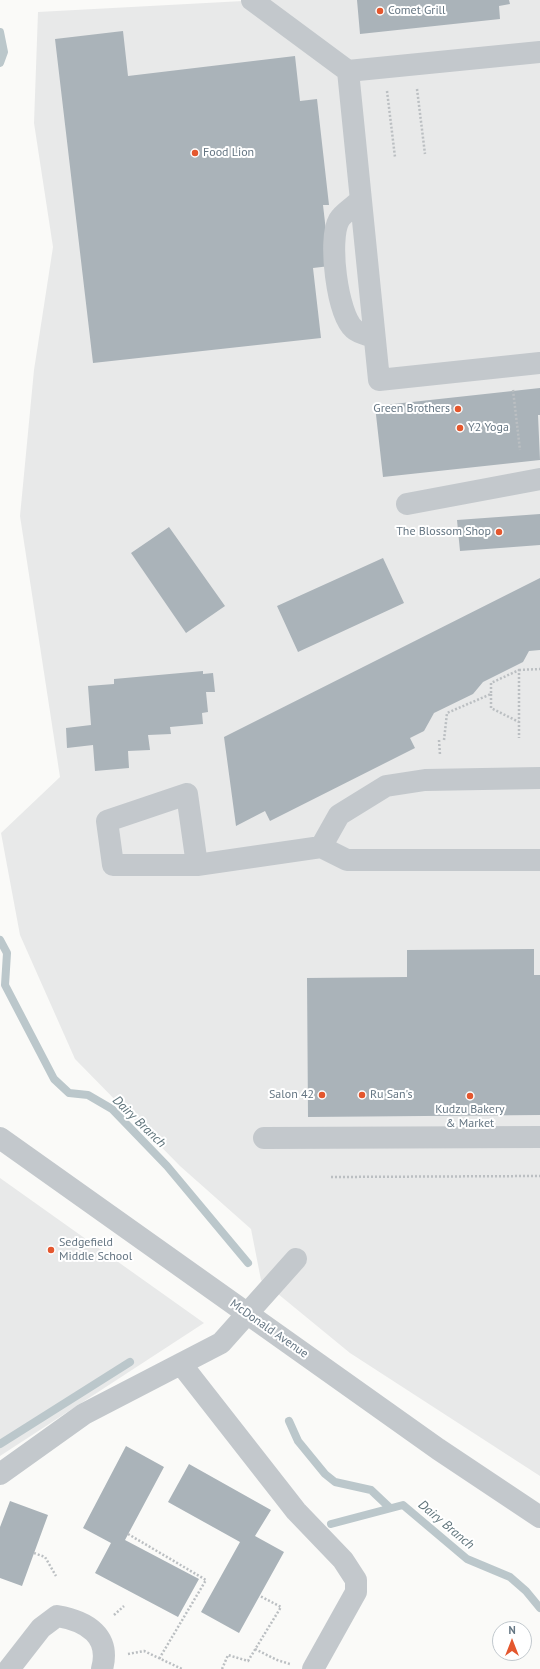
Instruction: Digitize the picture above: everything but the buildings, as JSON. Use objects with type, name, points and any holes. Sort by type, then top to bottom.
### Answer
[{"type":"street","points":[[252,0],[348,71],[540,52]]},
{"type":"street","points":[[348,71],[359,201],[378,380],[540,363]]},
{"type":"street","points":[[359,201],[339,220],[335,239],[334,257],[339,295],[344,311],[354,329],[374,337]]},
{"type":"street","points":[[407,504],[540,479]]},
{"type":"street","points":[[322,847],[339,814],[386,786],[425,780],[540,778]]},
{"type":"street","points":[[197,865],[187,794],[107,821],[113,865],[197,865],[322,847],[347,860],[540,860]]},
{"type":"street","points":[[264,1138],[540,1137]]},
{"type":"street","name":"McDonald Avenue","points":[[0,1138],[438,1449],[540,1517]]},
{"type":"street","points":[[0,1474],[84,1414],[220,1343],[248,1314],[296,1259]]},
{"type":"street","points":[[181,1364],[296,1511],[342,1560],[356,1580],[356,1592],[313,1669]]},
{"type":"street","points":[[9,1669],[41,1628],[57,1616],[74,1619],[98,1635],[105,1652],[102,1669]]},
{"type":"path","points":[[414,64],[425,154]]},
{"type":"path","points":[[384,67],[395,157]]},
{"type":"path","points":[[512,386],[520,450]]},
{"type":"path","points":[[519,722],[491,708],[491,683],[518,670],[540,669]]},
{"type":"path","points":[[518,670],[519,738]]},
{"type":"path","points":[[444,740],[447,713],[491,694]]},
{"type":"path","points":[[331,1177],[540,1176]]},
{"type":"path","points":[[128,1534],[206,1580],[159,1659]]},
{"type":"path","points":[[34,1553],[45,1557],[56,1576]]},
{"type":"path","points":[[222,1669],[228,1655],[248,1661],[281,1607],[260,1596]]},
{"type":"path","points":[[255,1650],[277,1660]]},
{"type":"path","points":[[144,1651],[182,1669]]},
{"type":"shaded area","points":[[262,0],[540,0],[540,1476],[350,1353],[261,1280],[251,1229],[180,1166],[75,1059],[20,935],[1,833],[60,777],[20,516],[34,370],[53,247],[34,123],[38,12]]},
{"type":"shaded area","name":"Sedgefield Middle School","points":[[0,1178],[204,1323],[0,1456]]},
{"type":"waterway","name":"Dairy Branch","points":[[0,32],[4,52],[0,63]]},
{"type":"waterway","name":"Dairy Branch","points":[[0,940],[7,953],[5,985],[54,1079],[69,1093],[88,1095],[112,1109],[167,1166],[248,1263]]},
{"type":"waterway","points":[[0,1444],[130,1362]]},
{"type":"waterway","name":"Dairy Branch","points":[[289,1421],[298,1441],[325,1474],[335,1482],[371,1490],[390,1508]]},
{"type":"waterway","name":"Dairy Branch","points":[[331,1524],[403,1505],[467,1559],[510,1577],[526,1591],[540,1608]]},
{"type":"place","name":"Comet Grill","points":[[380,11]]},
{"type":"place","name":"Food Lion","points":[[195,153]]},
{"type":"place","name":"Green Brothers","points":[[458,409]]},
{"type":"place","name":"Y2 Yoga","points":[[460,428]]},
{"type":"place","name":"The Blossom Shop","points":[[499,532]]},
{"type":"place","name":"Salon 42","points":[[322,1095]]},
{"type":"place","name":"Ru San's","points":[[362,1095]]},
{"type":"place","name":"Kudzu Bakery & Market","points":[[470,1096]]},
{"type":"place","name":"Sedgefield Middle School","points":[[51,1250]]}]
